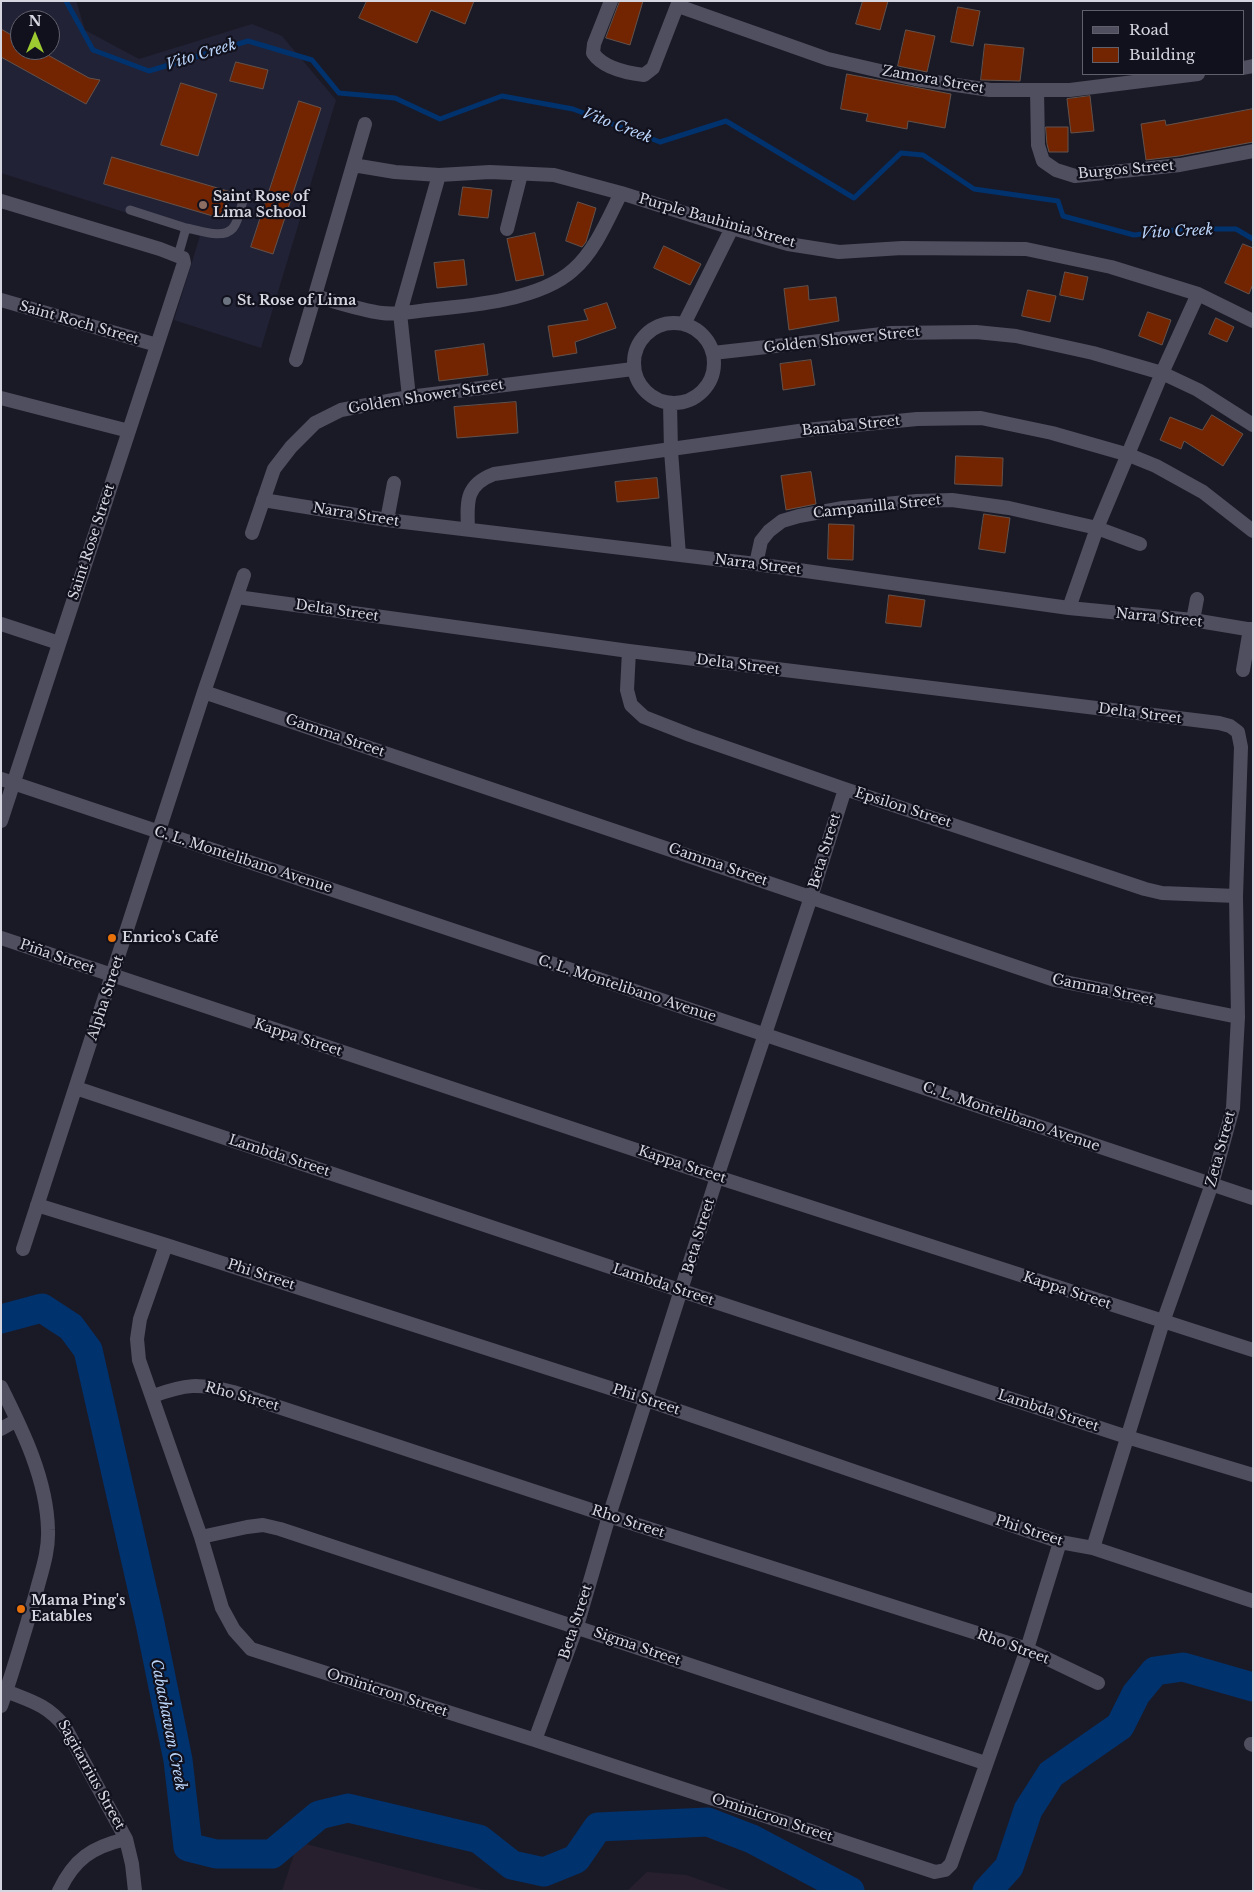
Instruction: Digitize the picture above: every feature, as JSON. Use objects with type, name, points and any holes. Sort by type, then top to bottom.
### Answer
[{"type":"street","points":[[610,1],[594,44],[593,53],[598,60],[618,69],[644,75],[653,68],[678,3]]},
{"type":"street","name":"Zamora Street","points":[[678,3],[828,59],[916,79],[990,90],[1070,90],[1190,75]]},
{"type":"street","name":"Burgos Street","points":[[1037,90],[1038,145],[1043,161],[1056,170],[1075,176],[1180,165],[1253,151]]},
{"type":"street","points":[[296,360],[365,124]]},
{"type":"street","name":"Purple Bauhinia Street","points":[[353,165],[395,172],[439,175],[490,172],[554,175],[621,193],[788,244],[840,252],[902,248],[1026,249],[1112,267],[1198,294],[1253,321]]},
{"type":"street","points":[[507,229],[521,174]]},
{"type":"street","points":[[409,397],[400,313],[439,175]]},
{"type":"street","points":[[315,296],[383,313],[400,313],[468,306],[507,300],[530,293],[557,281],[572,271],[585,257],[621,193]]},
{"type":"street","points":[[1,201],[160,248],[181,260]]},
{"type":"street","points":[[684,324],[732,228]]},
{"type":"street","name":"Saint Rose Street","points":[[1,822],[7,780],[59,643],[157,345],[181,260]]},
{"type":"street","points":[[1069,608],[1097,528],[1162,373],[1198,294]]},
{"type":"street","name":"Saint Roch Street","points":[[1,300],[157,345]]},
{"type":"street","points":[[668,323],[684,324],[695,328],[705,338],[713,353],[714,367],[710,381],[705,389],[694,398],[681,403],[660,401],[648,394],[638,383],[633,369],[636,348],[644,336],[655,327],[668,323]]},
{"type":"street","name":"Golden Shower Street","points":[[713,353],[891,333],[976,332],[1016,336],[1077,349],[1162,373],[1198,390],[1253,425]]},
{"type":"street","name":"Golden Shower Street","points":[[263,500],[274,469],[291,447],[315,423],[341,410],[409,397],[633,369]]},
{"type":"street","points":[[1,398],[129,431]]},
{"type":"street","points":[[670,403],[671,451],[679,555]]},
{"type":"street","name":"Banaba Street","points":[[468,529],[467,510],[470,491],[484,478],[494,474],[671,451],[806,430],[917,419],[980,418],[1052,433],[1129,454],[1156,466],[1203,492],[1253,531]]},
{"type":"street","points":[[387,520],[394,483]]},
{"type":"street","points":[[252,533],[263,500]]},
{"type":"street","name":"Narra Street","points":[[263,500],[387,520],[756,564],[1069,608],[1193,620],[1252,630]]},
{"type":"street","name":"Campanilla Street","points":[[756,564],[761,540],[782,521],[843,508],[917,501],[952,500],[1008,508],[1097,528],[1140,544]]},
{"type":"street","name":"Alpha Street","points":[[23,1249],[204,692],[244,575]]},
{"type":"street","name":"Delta Street","points":[[237,597],[629,651],[1219,723],[1230,726],[1238,732]]},
{"type":"street","points":[[1193,620],[1196,599]]},
{"type":"street","points":[[1,624],[59,643]]},
{"type":"street","points":[[1244,670],[1252,630]]},
{"type":"street","name":"Epsilon Street","points":[[629,651],[627,690],[631,705],[644,718],[1145,889],[1162,893],[1236,896]]},
{"type":"street","name":"Gamma Street","points":[[204,692],[1055,980],[1238,1017]]},
{"type":"street","name":"Zeta Street","points":[[1092,1548],[1163,1322],[1212,1184],[1232,1108],[1238,1017],[1236,896],[1241,747],[1238,732]]},
{"type":"street","name":"C. L. Montelibano Avenue","points":[[7,780],[159,833],[1253,1198]]},
{"type":"street","name":"Beta Street","points":[[534,1740],[576,1626],[717,1177],[811,897],[845,788]]},
{"type":"street","name":"Piña Street","points":[[1,938],[113,976]]},
{"type":"street","name":"Kappa Street","points":[[113,976],[717,1177],[1253,1350]]},
{"type":"street","name":"Lambda Street","points":[[76,1088],[682,1291],[1127,1437],[1253,1475]]},
{"type":"street","name":"Phi Street","points":[[37,1205],[647,1400],[1060,1542],[1092,1548],[1253,1601]]},
{"type":"street","name":"Ominicron Street","points":[[166,1245],[140,1319],[136,1339],[139,1360],[201,1538],[222,1608],[234,1630],[251,1649],[935,1872],[945,1870],[951,1864],[986,1763]]},
{"type":"street","name":"Rho Street","points":[[153,1396],[174,1388],[191,1385],[219,1388],[609,1516],[1027,1649],[1098,1683]]},
{"type":"street","points":[[1,1387],[17,1420],[39,1476],[48,1531],[46,1557],[21,1648],[1,1706]]},
{"type":"street","points":[[1,1429],[17,1420]]},
{"type":"street","name":"Sigma Street","points":[[201,1538],[262,1525],[280,1529],[986,1763]]},
{"type":"street","points":[[986,1763],[1027,1649],[1060,1542]]},
{"type":"street","name":"Sagitarrius Street","points":[[6,1691],[47,1708],[66,1727],[126,1839],[132,1864],[135,1891]]},
{"type":"street","points":[[59,1891],[72,1866],[83,1857],[94,1850],[126,1839]]},
{"type":"lane","points":[[130,210],[186,228],[220,234],[233,228],[244,197]]},
{"type":"lane","points":[[181,260],[186,228]]},
{"type":"shaded area","name":"Saint Rose of Lima School","points":[[1,1],[76,1],[85,30],[139,59],[252,24],[282,36],[336,100],[261,348],[174,320],[200,236],[1,173]]},
{"type":"shaded area","points":[[298,1842],[488,1891],[282,1891]]},
{"type":"shaded area","points":[[647,1872],[686,1875],[733,1891],[627,1891]]},
{"type":"building","points":[[367,1],[474,1],[465,24],[431,10],[417,43],[359,18]]},
{"type":"building","points":[[620,1],[643,1],[630,45],[606,38]]},
{"type":"building","points":[[863,1],[888,1],[880,30],[856,24]]},
{"type":"building","points":[[958,7],[980,11],[973,46],[951,42]]},
{"type":"building","points":[[1,29],[10,34],[10,60],[57,60],[89,78],[100,80],[86,104],[1,57]]},
{"type":"building","points":[[906,30],[935,36],[927,72],[898,66]]},
{"type":"building","points":[[985,44],[1024,48],[1020,81],[981,80]]},
{"type":"building","points":[[236,62],[268,70],[263,89],[230,81]]},
{"type":"building","points":[[847,74],[951,94],[945,128],[908,121],[907,129],[866,121],[868,114],[841,109]]},
{"type":"building","points":[[181,83],[217,94],[198,156],[161,145]]},
{"type":"building","points":[[1090,96],[1094,131],[1071,133],[1067,99]]},
{"type":"building","points":[[299,101],[321,108],[273,254],[251,247]]},
{"type":"building","points":[[1253,109],[1253,142],[1179,156],[1146,160],[1141,124],[1165,120],[1166,125]]},
{"type":"building","points":[[1046,127],[1068,127],[1068,152],[1049,152]]},
{"type":"building","points":[[112,157],[231,192],[223,219],[104,184]]},
{"type":"building","points":[[463,187],[492,190],[488,218],[459,215]]},
{"type":"building","points":[[578,202],[596,208],[586,242],[582,247],[566,241]]},
{"type":"building","points":[[535,233],[544,275],[516,281],[507,239]]},
{"type":"building","points":[[1243,244],[1253,248],[1253,284],[1249,294],[1225,283]]},
{"type":"building","points":[[664,246],[701,264],[690,285],[654,268]]},
{"type":"building","points":[[464,260],[467,285],[437,288],[434,263]]},
{"type":"building","points":[[1065,272],[1088,277],[1083,300],[1060,295]]},
{"type":"building","points":[[808,286],[809,300],[836,297],[839,321],[789,330],[784,289]]},
{"type":"building","points":[[1028,290],[1056,296],[1050,322],[1022,316]]},
{"type":"building","points":[[607,303],[616,328],[575,342],[577,353],[553,357],[548,326],[588,320],[584,310]]},
{"type":"building","points":[[1148,312],[1171,320],[1162,345],[1139,336]]},
{"type":"building","points":[[1216,318],[1234,327],[1227,342],[1209,334]]},
{"type":"building","points":[[484,344],[488,375],[439,381],[435,351]]},
{"type":"building","points":[[811,360],[815,385],[783,390],[780,364]]},
{"type":"building","points":[[516,402],[518,433],[457,438],[454,407]]},
{"type":"building","points":[[1212,415],[1243,434],[1223,466],[1184,441],[1181,449],[1160,440],[1170,417],[1202,430]]},
{"type":"building","points":[[956,456],[1003,458],[1002,486],[955,484]]},
{"type":"building","points":[[811,472],[816,504],[786,510],[781,476]]},
{"type":"building","points":[[657,478],[659,498],[617,502],[615,482]]},
{"type":"building","points":[[984,514],[1010,518],[1005,553],[979,549]]},
{"type":"building","points":[[829,524],[854,525],[853,560],[828,559]]},
{"type":"building","points":[[889,595],[925,600],[921,627],[886,623]]},
{"type":"waterway","name":"Vito Creek","points":[[66,1],[93,50],[149,71],[248,41],[312,60],[339,93],[395,98],[440,119],[502,96],[573,109],[660,142],[726,121],[854,198],[901,153],[923,155],[974,189],[1058,201],[1063,216],[1134,235],[1183,229],[1236,229],[1253,239]]},
{"type":"waterway","name":"Cabachawan Creek","points":[[1,1319],[42,1308],[71,1327],[88,1350],[150,1623],[178,1760],[188,1847],[216,1854],[272,1854],[319,1815],[348,1808],[479,1839],[512,1865],[544,1872],[576,1859],[598,1827],[708,1822],[752,1839],[850,1891]]},
{"type":"waterway","name":"Cabachawan Creek","points":[[987,1891],[1009,1867],[1028,1810],[1051,1774],[1120,1726],[1136,1694],[1155,1671],[1183,1667],[1253,1687]]},
{"type":"place","name":"Saint Rose of Lima School","points":[[203,205]]},
{"type":"place","name":"St. Rose of Lima","points":[[227,301]]},
{"type":"place","name":"Enrico's Café","points":[[112,938]]},
{"type":"place","name":"Mama Ping's Eatables","points":[[21,1609]]}]
